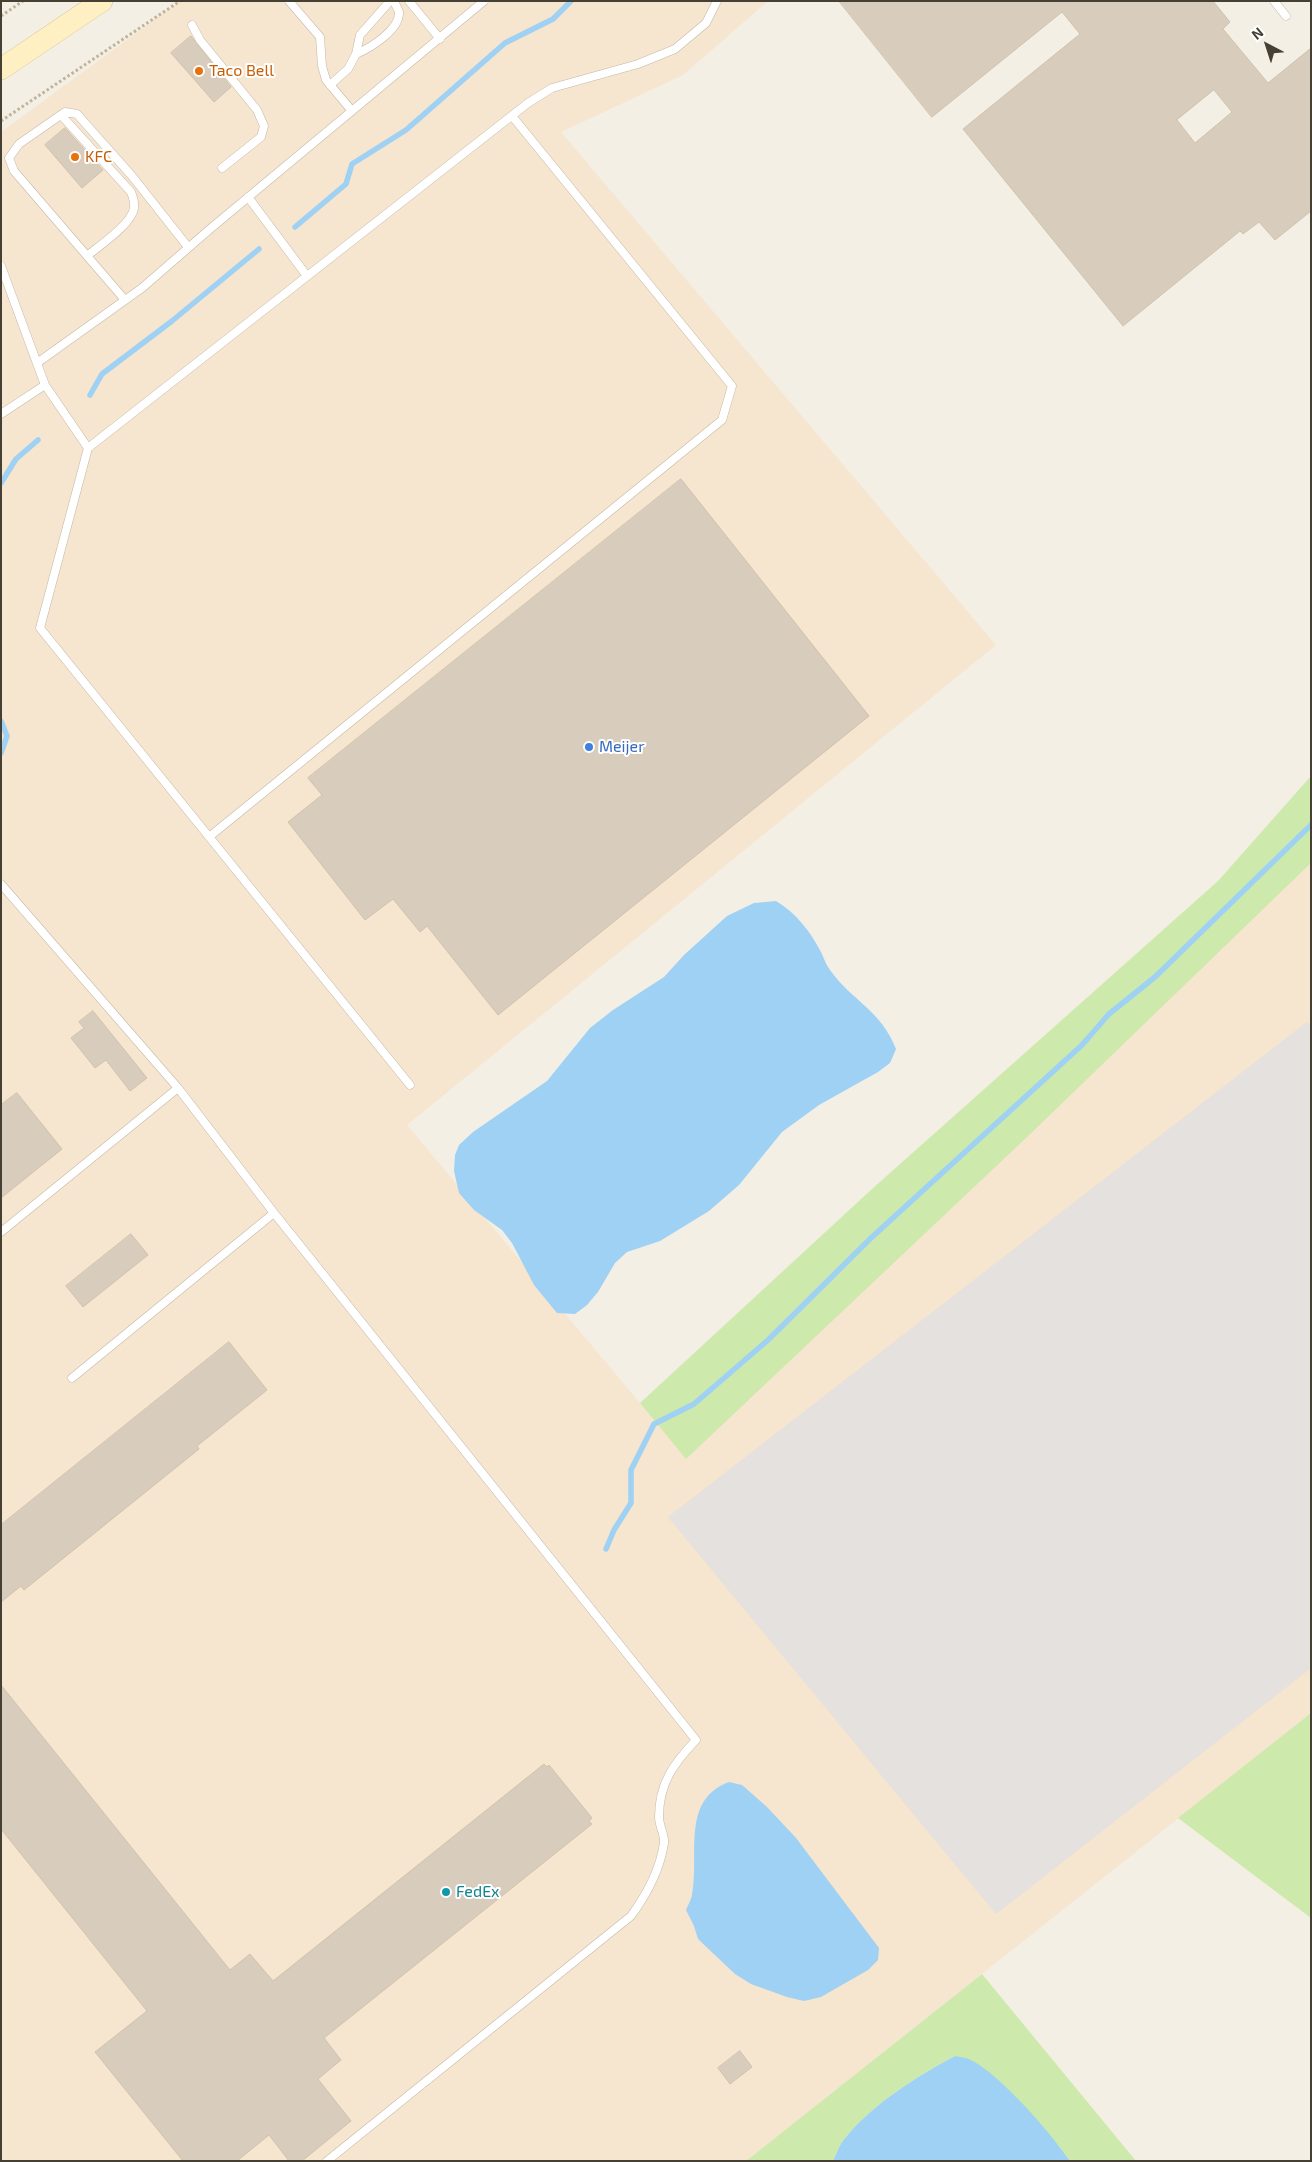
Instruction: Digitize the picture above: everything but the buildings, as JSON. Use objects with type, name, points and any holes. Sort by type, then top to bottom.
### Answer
[{"type":"main road","points":[[1,69],[102,1]]},
{"type":"lane","points":[[289,1],[320,37],[322,66],[326,80],[352,111]]},
{"type":"lane","points":[[330,85],[348,69],[356,54],[360,35],[392,1],[399,11],[397,22],[372,47],[356,54]]},
{"type":"lane","points":[[409,1],[440,39]]},
{"type":"lane","points":[[36,363],[142,288],[188,247],[484,1]]},
{"type":"lane","points":[[410,1085],[40,628],[88,448],[512,116],[552,88],[638,64],[675,49],[706,23],[717,1]]},
{"type":"lane","points":[[1274,1],[1286,16]]},
{"type":"lane","points":[[192,25],[200,40],[257,110],[264,126],[261,137],[222,168]]},
{"type":"lane","points":[[125,300],[14,171],[9,158],[19,144],[65,112],[77,114],[137,183],[188,247]]},
{"type":"lane","points":[[61,115],[130,192],[134,202],[134,210],[128,221],[86,256]]},
{"type":"lane","points":[[209,837],[722,420],[732,386],[512,116]]},
{"type":"lane","points":[[248,197],[308,276]]},
{"type":"lane","points":[[1,266],[45,385],[88,448]]},
{"type":"lane","points":[[1,414],[45,385]]},
{"type":"lane","points":[[1,884],[178,1088],[274,1213],[696,1740],[679,1758],[663,1784],[659,1818],[664,1842],[658,1867],[648,1892],[631,1916],[327,2161]]},
{"type":"lane","points":[[1,1232],[178,1088]]},
{"type":"lane","points":[[72,1378],[274,1213]]},
{"type":"path","points":[[1,16],[23,1]]},
{"type":"path","points":[[1,121],[180,1]]},
{"type":"shaded area","points":[[180,1],[768,1],[683,75],[561,132],[996,645],[407,1125],[686,1458],[1311,863],[1311,1713],[746,2161],[1,2161],[1,132]]},
{"type":"shaded area","points":[[1307,1022],[1311,1026],[1311,1668],[996,1914],[668,1517]]},
{"type":"green space","points":[[1311,776],[1311,863],[1027,1137],[686,1459],[640,1403],[872,1189],[1218,881]]},
{"type":"green space","points":[[1311,1713],[1311,1918],[1178,1818]]},
{"type":"green space","points":[[982,1974],[1136,2161],[1070,2161],[1058,2145],[955,2056],[911,2082],[869,2113],[844,2139],[833,2161],[746,2161]]},
{"type":"water","points":[[776,901],[802,923],[817,944],[830,970],[847,990],[874,1015],[890,1036],[896,1049],[890,1063],[878,1072],[819,1105],[782,1132],[739,1185],[709,1211],[660,1241],[627,1252],[615,1263],[598,1292],[587,1305],[575,1314],[557,1313],[534,1285],[512,1243],[502,1230],[474,1210],[459,1193],[454,1171],[455,1155],[459,1145],[473,1132],[547,1081],[590,1028],[613,1010],[664,977],[684,955],[727,916],[754,903]]},
{"type":"water","points":[[729,1782],[742,1785],[767,1807],[796,1838],[879,1948],[878,1960],[868,1970],[821,1997],[804,2001],[751,1984],[735,1974],[698,1939],[686,1910],[692,1895],[694,1880],[694,1847],[698,1815],[704,1802],[714,1790]]},
{"type":"water","points":[[955,2056],[973,2061],[998,2080],[1038,2121],[1070,2161],[833,2161],[844,2139],[869,2113],[911,2082]]},
{"type":"waterway","points":[[295,227],[346,184],[352,164],[406,130],[505,43],[553,19],[571,1]]},
{"type":"waterway","points":[[90,395],[102,374],[172,321],[259,249]]},
{"type":"waterway","points":[[1,483],[16,459],[38,440]]},
{"type":"waterway","points":[[1,721],[7,736],[1,753]]},
{"type":"waterway","points":[[606,1549],[614,1530],[631,1503],[631,1470],[654,1424],[694,1404],[768,1340],[871,1238],[1082,1045],[1109,1014],[1155,977],[1311,825]]},
{"type":"place","name":"Taco Bell","points":[[199,71]]},
{"type":"place","name":"KFC","points":[[75,157]]},
{"type":"place","name":"Meijer","points":[[589,747]]},
{"type":"place","name":"FedEx","points":[[446,1892]]}]
